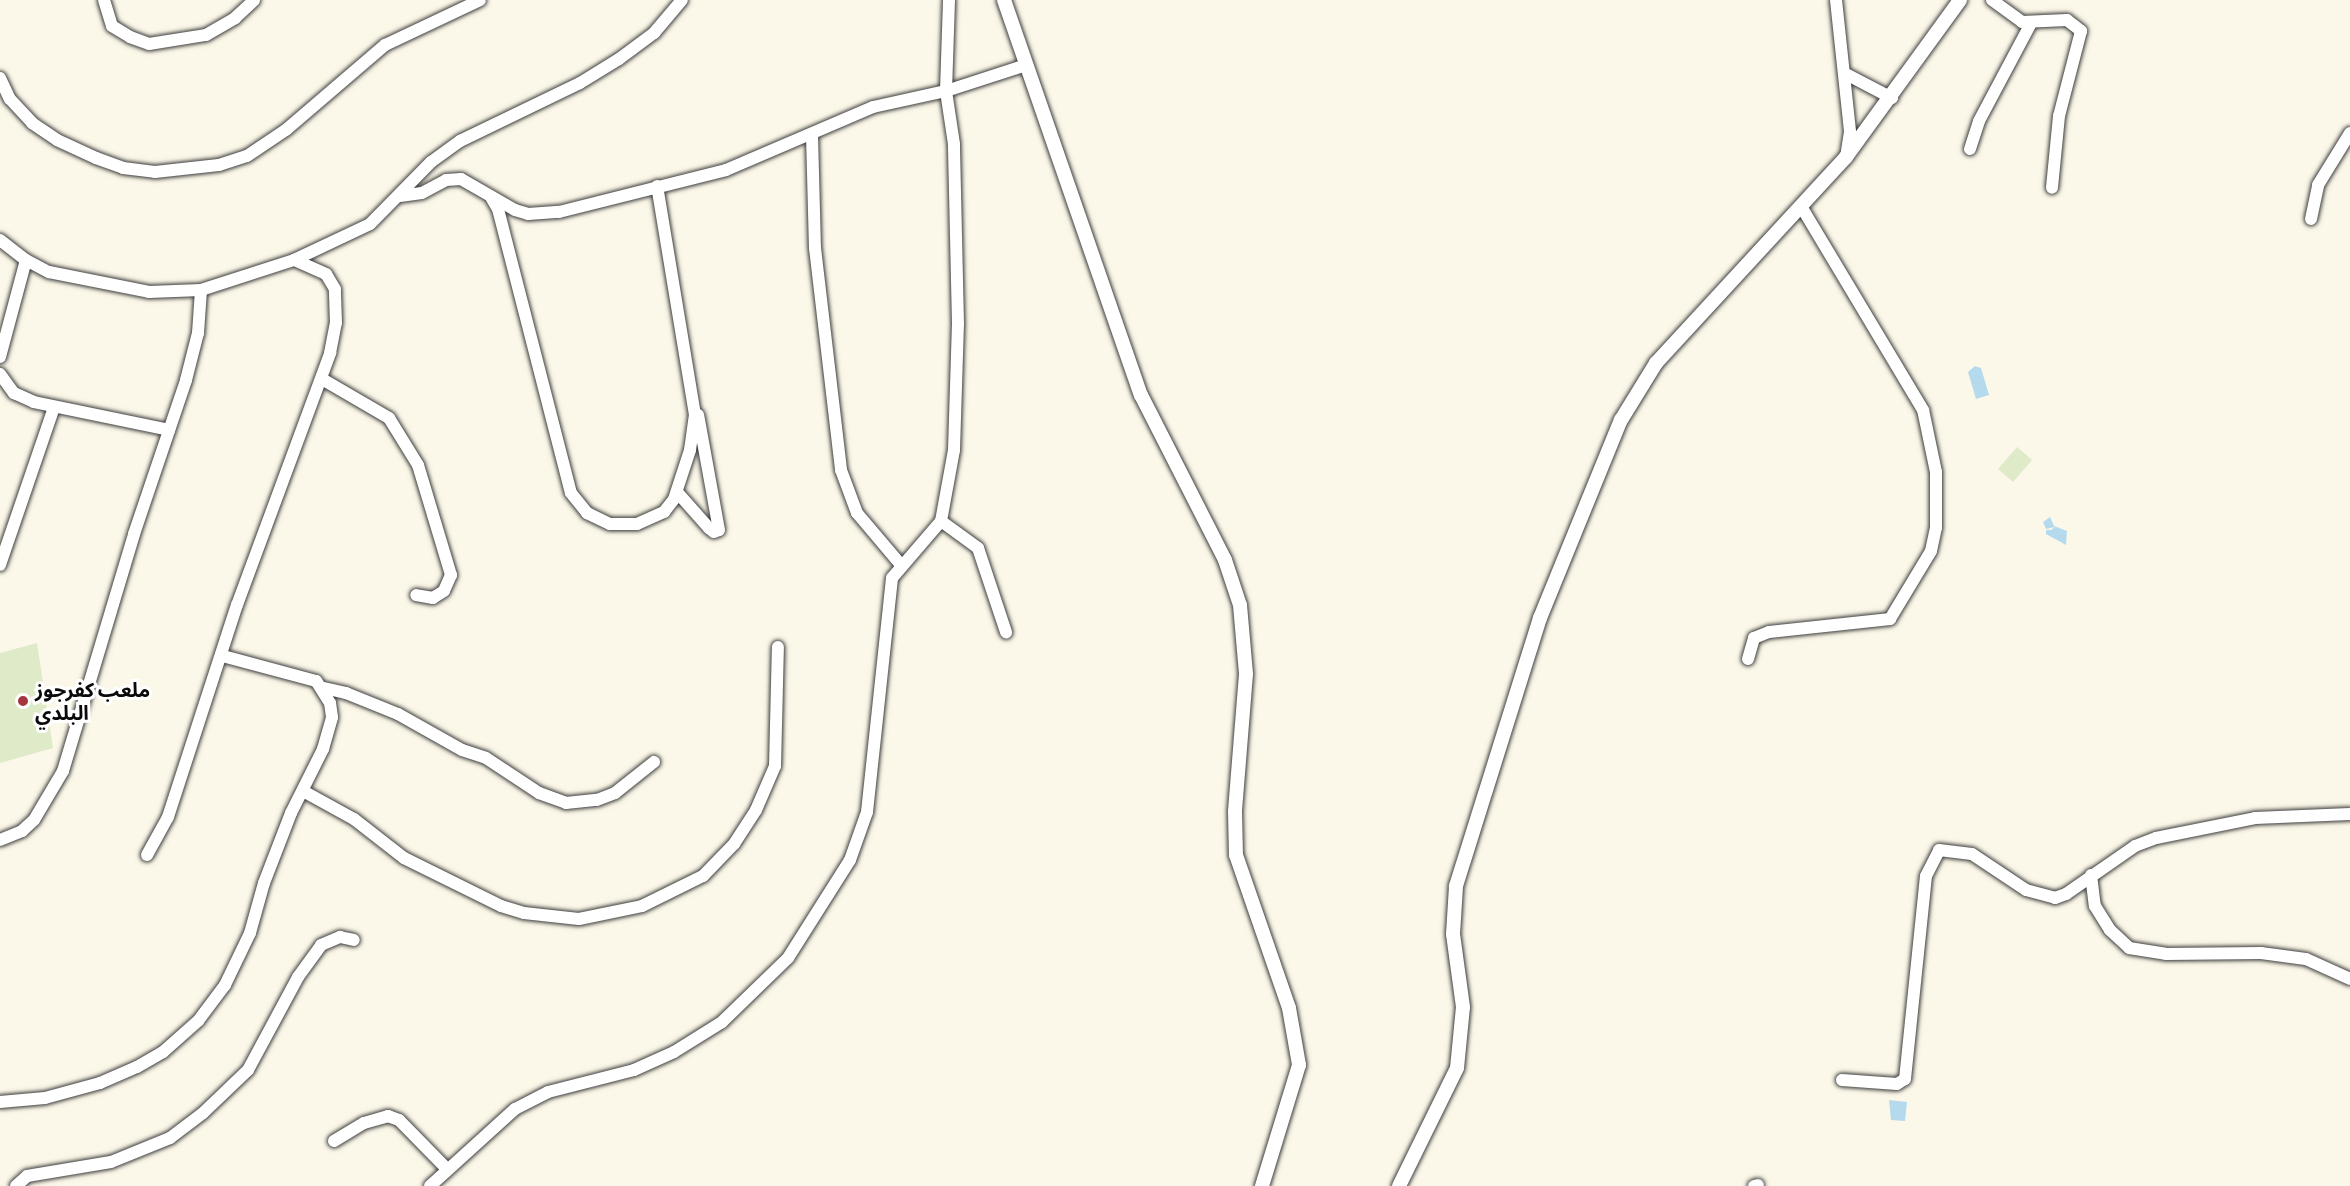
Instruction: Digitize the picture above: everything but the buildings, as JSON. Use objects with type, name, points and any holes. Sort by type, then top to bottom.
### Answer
[{"type":"street","points":[[104,0],[112,26],[129,38],[149,44],[206,35],[235,18],[254,0]]},
{"type":"street","points":[[0,78],[10,99],[32,123],[57,140],[96,158],[123,168],[155,172],[219,165],[247,156],[287,129],[385,45],[480,0]]},
{"type":"street","points":[[0,240],[27,260],[72,279],[126,289],[172,293],[201,290],[294,260],[358,232],[400,196],[446,150],[620,59],[654,33],[682,0]]},
{"type":"street","points":[[430,1186],[515,1108],[534,1098],[634,1070],[703,1034],[751,996],[788,958],[841,877],[861,834],[878,723],[892,578],[941,521],[949,491],[959,388],[954,144],[946,91],[949,0]]},
{"type":"street","points":[[1004,0],[1141,395],[1225,560],[1240,605],[1246,674],[1235,812],[1236,855],[1247,895],[1288,1008],[1299,1065],[1262,1186]]},
{"type":"street","points":[[1836,0],[1846,74],[1850,132],[1846,157]]},
{"type":"street","points":[[1399,1186],[1457,1068],[1463,1006],[1454,934],[1455,886],[1540,618],[1621,420],[1656,363],[1802,208],[1846,157],[1892,98],[1960,0]]},
{"type":"street","points":[[1992,0],[2030,25],[2067,20],[2080,31],[2058,116],[2052,188]]},
{"type":"street","points":[[1970,149],[1979,121],[2030,25]]},
{"type":"street","points":[[400,196],[422,193],[453,178],[469,181],[492,199],[515,210],[540,214],[726,170],[873,107],[946,91],[1026,65]]},
{"type":"street","points":[[1846,74],[1892,98]]},
{"type":"street","points":[[2311,219],[2318,184],[2350,133]]},
{"type":"street","points":[[812,135],[815,248],[841,470],[857,513],[901,565]]},
{"type":"street","points":[[657,186],[692,391],[719,530],[714,532],[709,528],[677,492]]},
{"type":"street","points":[[492,199],[498,209],[571,493],[587,513],[610,524],[637,524],[664,512],[677,492],[690,450],[695,416],[692,391]]},
{"type":"street","points":[[1748,659],[1754,638],[1769,632],[1890,619],[1931,551],[1936,528],[1936,472],[1923,410],[1802,208]]},
{"type":"street","points":[[0,357],[27,260]]},
{"type":"street","points":[[147,855],[168,817],[248,575],[322,379],[336,323],[334,289],[326,274],[294,260]]},
{"type":"street","points":[[0,840],[22,831],[34,820],[63,771],[198,333],[201,290]]},
{"type":"street","points":[[0,379],[14,393],[54,407],[169,430]]},
{"type":"street","points":[[322,379],[389,417],[418,465],[451,575],[444,591],[433,598],[416,596]]},
{"type":"street","points":[[0,565],[54,407]]},
{"type":"street","points":[[941,521],[978,548],[1006,632]]},
{"type":"street","points":[[303,791],[354,819],[404,858],[501,906],[524,913],[579,919],[642,906],[703,876],[734,844],[756,810],[775,765],[778,647]]},
{"type":"street","points":[[223,656],[301,674],[324,688],[346,693],[398,714],[462,750],[486,758],[539,793],[566,803],[597,801],[615,793],[654,762]]},
{"type":"street","points":[[0,1102],[45,1098],[100,1083],[163,1052],[198,1021],[225,985],[250,933],[264,883],[332,717],[324,688]]},
{"type":"street","points":[[1842,1080],[1898,1084],[1905,1079],[1926,876],[1939,850],[1972,854],[2010,881],[2044,897],[2066,894],[2135,846],[2183,831],[2255,818],[2350,814]]},
{"type":"street","points":[[2091,875],[2095,906],[2110,930],[2129,948],[2166,954],[2261,953],[2306,959],[2350,979]]},
{"type":"street","points":[[16,1186],[27,1176],[111,1162],[170,1138],[203,1113],[248,1070],[298,977],[321,945],[340,937],[354,940]]},
{"type":"street","points":[[334,1141],[363,1123],[388,1116],[399,1120],[447,1169]]},
{"type":"street","points":[[1754,1186],[1758,1185]]},
{"type":"green space","points":[[2017,447],[2032,460],[2013,482],[1998,469]]},
{"type":"green space","name":"ملعب كفرجوز البلدي","points":[[37,643],[53,748],[0,763],[0,653]]},
{"type":"water","points":[[1975,366],[1981,368],[1989,395],[1976,399],[1968,372]]},
{"type":"water","points":[[2050,517],[2054,526],[2067,531],[2066,545],[2046,534],[2046,530],[2055,527],[2046,529],[2043,522]]},
{"type":"water","points":[[1889,1100],[1907,1102],[1905,1121],[1891,1120]]},
{"type":"place","name":"ملعب كفرجوز البلدي","points":[[23,701]]}]
